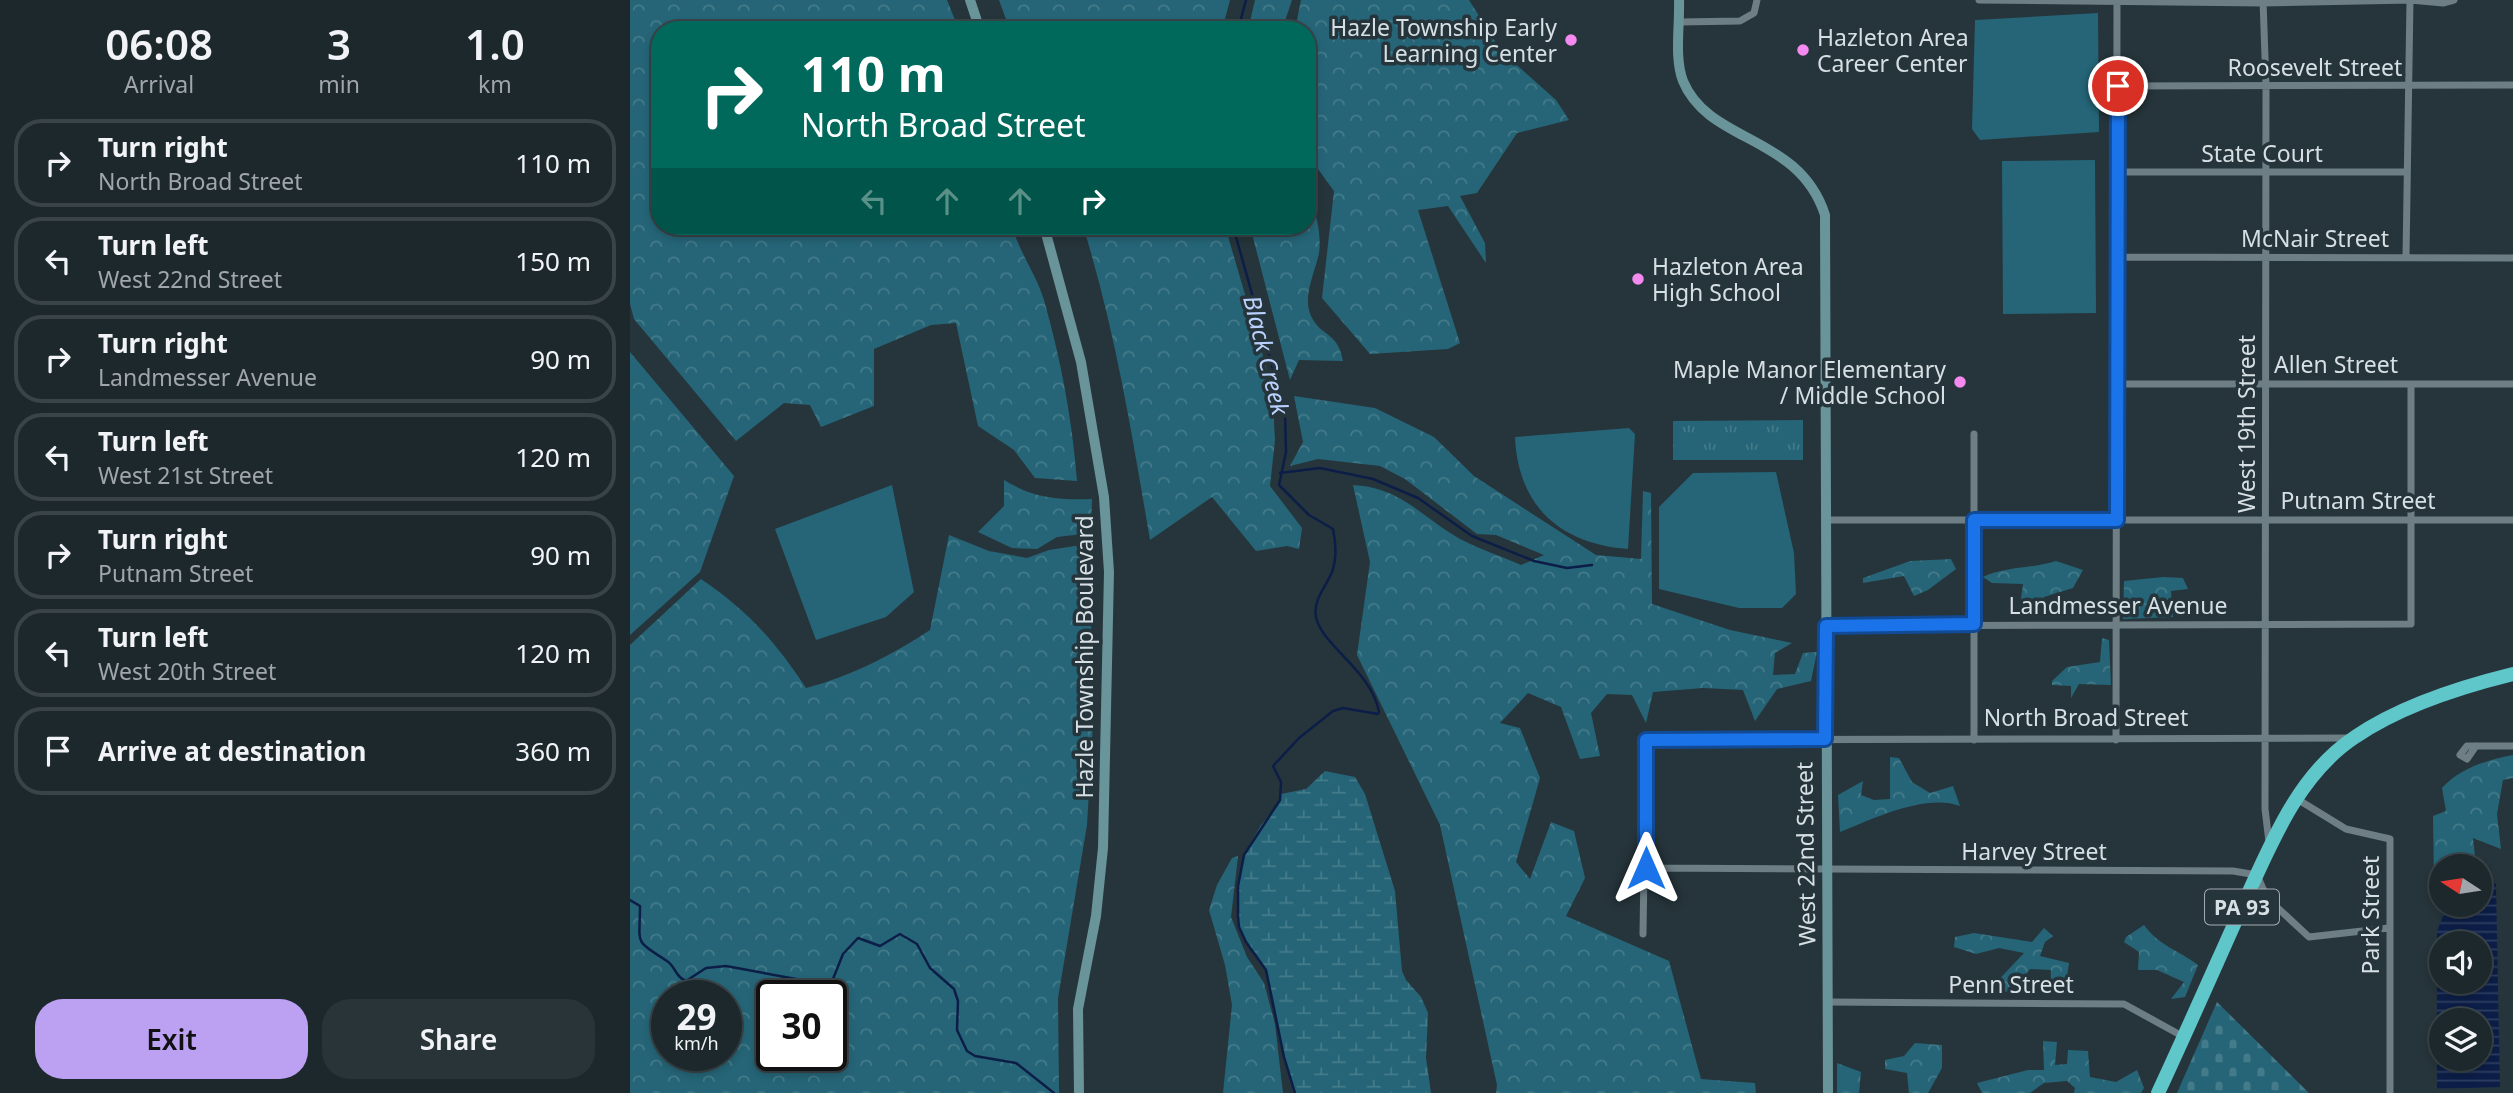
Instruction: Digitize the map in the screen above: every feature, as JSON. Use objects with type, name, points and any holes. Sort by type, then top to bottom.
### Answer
[{"type":"highway","name":"North Broad Street","points":[[2353,738],[2408,709],[2513,674]]},
{"type":"highway","name":"PA 93","points":[[2158,1093],[2257,875],[2297,798],[2325,761],[2353,738]]},
{"type":"street","points":[[970,0],[977,21]]},
{"type":"street","name":"West 22nd Street","points":[[1679,0],[1681,72],[1694,98],[1726,125],[1757,142],[1805,175],[1814,187],[1825,215],[1828,1093]]},
{"type":"street","points":[[1680,22],[1740,21],[1754,13],[1757,0]]},
{"type":"street","points":[[1979,0],[2410,0],[2443,3],[2455,0]]},
{"type":"street","points":[[2406,257],[2406,86],[2410,0]]},
{"type":"street","points":[[2116,740],[2117,1]]},
{"type":"street","name":"West 19th Street","points":[[2263,2],[2266,86],[2265,809],[2270,848]]},
{"type":"street","name":"Roosevelt Street","points":[[2118,86],[2513,85]]},
{"type":"street","name":"State Court","points":[[2117,172],[2406,172]]},
{"type":"street","name":"Hazle Township Boulevard","points":[[1046,235],[1081,362],[1104,497],[1110,572],[1103,848],[1096,916],[1079,1009],[1079,1093]]},
{"type":"street","name":"McNair Street","points":[[2117,257],[2513,258]]},
{"type":"street","name":"Allen Street","points":[[2117,384],[2513,384]]},
{"type":"street","points":[[2411,384],[2411,520]]},
{"type":"street","points":[[1974,740],[1975,434]]},
{"type":"street","name":"Putnam Street","points":[[1825,520],[2513,520]]},
{"type":"street","name":"Landmesser Avenue","points":[[1826,626],[2411,624],[2411,520]]},
{"type":"street","name":"North Broad Street","points":[[1646,868],[1646,740],[2353,738]]},
{"type":"street","points":[[2476,746],[2513,746]]},
{"type":"street","name":"Park Street","points":[[2297,798],[2346,829],[2390,839],[2390,1093]]},
{"type":"street","points":[[1643,934],[1646,868]]},
{"type":"street","name":"Harvey Street","points":[[1646,868],[2233,870],[2257,875]]},
{"type":"street","points":[[2257,875],[2267,898],[2309,937],[2389,928]]},
{"type":"street","name":"Penn Street","points":[[1828,1002],[2124,1004],[2184,1037]]},
{"type":"green space","points":[[630,0],[947,0],[955,21],[651,21],[651,235],[1015,235],[1041,290],[1050,322],[1069,412],[1077,481],[1035,478],[1014,450],[978,426],[956,323],[931,325],[874,349],[874,406],[821,427],[810,405],[784,403],[736,441],[634,319],[630,304]]},
{"type":"green space","points":[[999,0],[1230,0],[1224,21],[1007,21]]},
{"type":"green space","points":[[1255,0],[1292,0],[1285,21],[1250,21]]},
{"type":"green space","points":[[1301,0],[1469,0],[1502,52],[1556,100],[1569,120],[1517,133],[1477,193],[1460,196],[1485,243],[1486,263],[1448,206],[1418,210],[1460,343],[1448,349],[1370,354],[1322,298],[1334,191],[1316,166],[1316,21],[1297,21]]},
{"type":"green space","points":[[2098,13],[2099,132],[1980,140],[1972,129],[1975,20]]},
{"type":"green space","points":[[2095,160],[2096,313],[2003,314],[2002,161]]},
{"type":"green space","points":[[1316,217],[1320,246],[1308,294],[1309,310],[1316,324],[1334,340],[1343,361],[1299,360],[1290,380],[1252,235],[1316,235]]},
{"type":"green space","points":[[1086,235],[1228,235],[1272,387],[1275,440],[1270,486],[1302,528],[1299,549],[1287,546],[1256,551],[1212,497],[1150,540],[1114,343]]},
{"type":"green space","points":[[630,352],[734,476],[700,572],[630,635]]},
{"type":"green space","points":[[1294,396],[1375,408],[1434,437],[1474,476],[1596,555],[1641,559],[1643,491],[1651,493],[1652,604],[1730,630],[1792,643],[1775,653],[1773,675],[1795,674],[1803,653],[1817,652],[1811,681],[1777,689],[1755,721],[1743,690],[1703,688],[1653,692],[1646,723],[1632,695],[1607,694],[1591,713],[1600,756],[1580,759],[1561,707],[1528,693],[1500,723],[1520,728],[1540,778],[1516,862],[1530,879],[1551,822],[1574,831],[1585,878],[1566,916],[1669,961],[1701,1079],[1755,1083],[1756,1093],[1496,1093],[1497,1085],[1440,825],[1357,655],[1370,562],[1353,485],[1385,491],[1398,497],[1460,539],[1521,565],[1544,555],[1496,535],[1477,534],[1405,479],[1380,466],[1318,459],[1290,466],[1303,442]]},
{"type":"green space","points":[[1803,420],[1803,460],[1673,460],[1673,421]]},
{"type":"green space","points":[[1629,428],[1635,434],[1628,549],[1604,546],[1563,530],[1547,517],[1524,483],[1515,437]]},
{"type":"green space","points":[[1776,472],[1794,553],[1796,594],[1782,608],[1739,608],[1659,589],[1659,507],[1693,473]]},
{"type":"green space","points":[[1004,480],[1025,491],[1046,497],[1092,499],[1091,533],[1057,537],[1037,549],[1012,548],[978,532],[1004,506]]},
{"type":"green space","points":[[892,485],[914,592],[886,617],[816,640],[775,529]]},
{"type":"green space","points":[[949,535],[989,551],[1027,558],[1049,550],[1088,544],[1094,706],[1087,825],[1058,998],[1059,1093],[630,1093],[630,645],[701,579],[760,628],[806,688],[839,678],[930,630]]},
{"type":"green space","points":[[1951,559],[1956,569],[1928,590],[1914,596],[1904,576],[1863,583],[1863,578],[1910,561]]},
{"type":"green space","points":[[2056,561],[2083,570],[2073,588],[2044,597],[2041,614],[2019,612],[2023,584],[1992,583],[1983,577],[2001,571]]},
{"type":"green space","points":[[2183,578],[2188,589],[2171,591],[2173,617],[2123,619],[2124,581]]},
{"type":"green space","points":[[2102,638],[2109,640],[2111,685],[2079,684],[2071,698],[2071,686],[2052,685],[2052,681],[2067,667],[2100,662]]},
{"type":"green space","points":[[2513,755],[2513,778],[2503,780],[2497,814],[2501,849],[2473,838],[2475,854],[2434,854],[2433,816],[2446,811],[2442,788],[2457,775],[2493,759]]},
{"type":"green space","points":[[1890,757],[1899,758],[1912,782],[1930,793],[1953,786],[1960,806],[1946,803],[1916,805],[1840,832],[1838,795],[1863,781],[1861,795],[1874,800],[1890,799]]},
{"type":"green space","points":[[1325,771],[1355,777],[1365,794],[1395,891],[1402,971],[1421,997],[1428,1013],[1426,1058],[1431,1093],[1295,1093],[1284,1057],[1266,970],[1239,927],[1238,886],[1244,855],[1261,825],[1279,804],[1281,794],[1306,789]]},
{"type":"green space","points":[[1238,856],[1231,917],[1247,957],[1264,983],[1275,1024],[1283,1093],[1223,1093],[1232,1005],[1225,965],[1209,910],[1217,885],[1232,858]]},
{"type":"green space","points":[[2144,925],[2162,942],[2198,965],[2185,997],[2171,999],[2184,982],[2157,970],[2138,970],[2139,952],[2124,942],[2126,937]]},
{"type":"green space","points":[[2044,928],[2053,936],[2045,942],[2040,956],[2069,963],[2065,990],[2050,991],[2051,970],[2030,969],[2019,985],[2035,994],[1989,990],[2024,953],[1999,948],[1976,954],[1954,947],[1955,937],[1974,933],[2032,942]]},
{"type":"green space","points":[[2217,1002],[2309,1093],[2177,1093]]},
{"type":"green space","points":[[2043,1041],[2057,1042],[2055,1065],[2067,1064],[2068,1050],[2088,1051],[2090,1077],[2116,1082],[2137,1070],[2144,1088],[2141,1093],[2074,1093],[2075,1088],[2067,1081],[2044,1083],[2030,1093],[1982,1093],[1977,1083],[2028,1070],[2044,1070]]},
{"type":"green space","points":[[1915,1043],[1942,1045],[1942,1068],[1928,1093],[1909,1093],[1907,1073],[1885,1069],[1885,1060],[1904,1056]]},
{"type":"green space","points":[[1837,1063],[1861,1072],[1859,1093],[1837,1093]]},
{"type":"shaded area","points":[[2492,883],[2496,884],[2500,1087],[2437,1089],[2437,1071],[2492,1071],[2492,1008],[2437,1008],[2437,994],[2492,994],[2492,931],[2437,931],[2443,917],[2492,917]]},
{"type":"waterway","name":"Black Creek","points":[[1240,21],[1246,0]]},
{"type":"waterway","name":"Black Creek","points":[[1236,235],[1285,412],[1286,452],[1279,485],[1309,515],[1333,529],[1335,561],[1318,599],[1316,617],[1327,638],[1367,684],[1375,697],[1379,712],[1343,708],[1333,711],[1299,738],[1273,766],[1281,782],[1280,800],[1244,855],[1238,886],[1239,927],[1266,970],[1284,1057],[1295,1093]]},
{"type":"waterway","points":[[1280,473],[1320,468],[1373,479],[1418,498],[1472,536],[1534,561],[1567,568],[1592,565]]},
{"type":"waterway","points":[[630,900],[640,906],[641,940],[648,949],[670,963],[686,981],[706,968],[726,966],[823,984],[833,979],[843,954],[858,938],[880,946],[900,934],[917,944],[930,968],[954,989],[958,1001],[957,1030],[967,1051],[975,1056],[1016,1063],[1054,1093]]},
{"type":"place","name":"Hazle Township Early Learning Center","points":[[1571,40]]},
{"type":"place","name":"Hazleton Area Career Center","points":[[1803,50]]},
{"type":"place","name":"Hazleton Area High School","points":[[1638,279]]},
{"type":"place","name":"Maple Manor Elementary / Middle School","points":[[1960,382]]},
{"type":"route","points":[[1646,868],[1646,740],[1825,739],[1826,626],[1974,624],[1974,520],[2117,520],[2118,86]]}]
